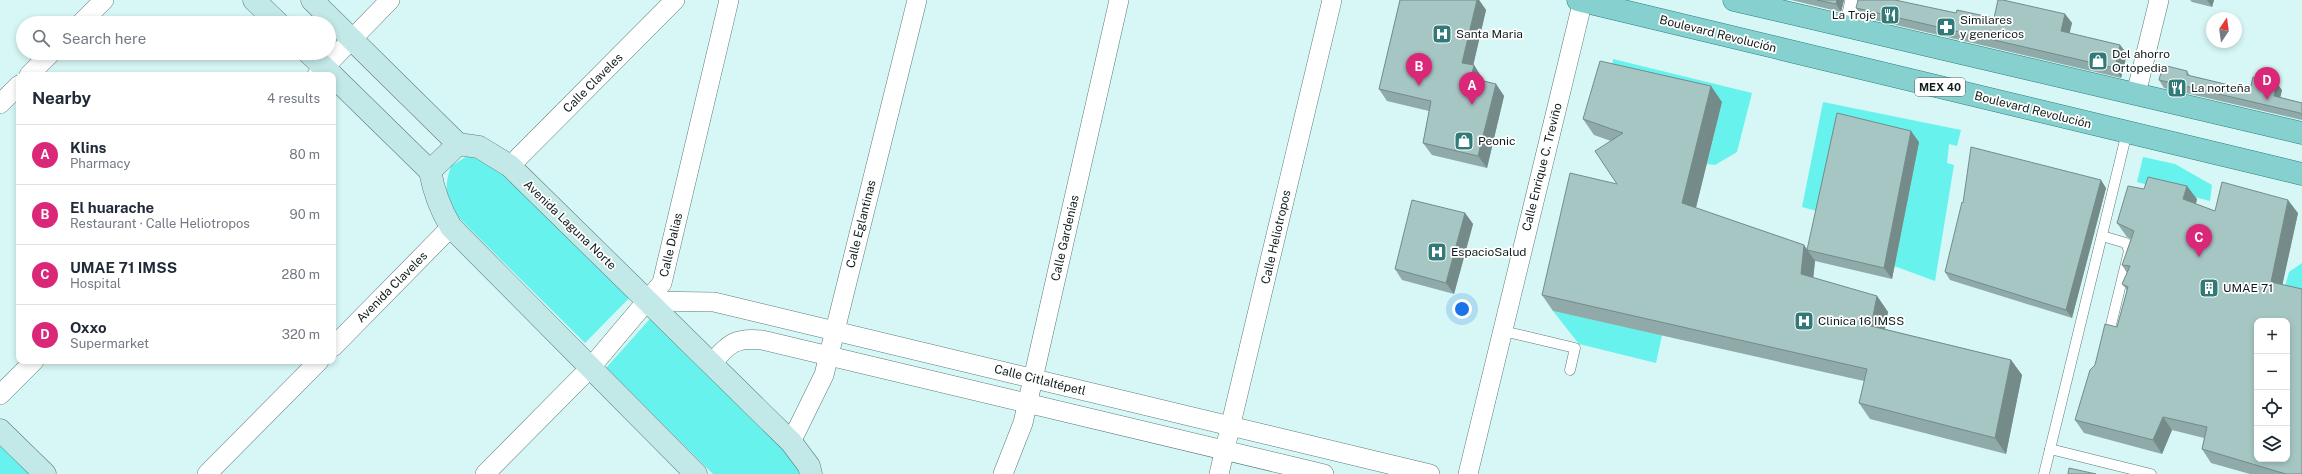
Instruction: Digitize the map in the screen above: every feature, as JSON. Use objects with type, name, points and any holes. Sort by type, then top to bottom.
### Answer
[{"type":"main road","name":"Boulevard Revolución","points":[[1581,0],[2302,174]]},
{"type":"main road","points":[[1734,0],[2302,133]]},
{"type":"street","points":[[88,16],[104,0]]},
{"type":"street","points":[[254,0],[271,16]]},
{"type":"street","points":[[312,0],[328,16]]},
{"type":"street","points":[[336,56],[390,0]]},
{"type":"street","name":"Calle Claveles","points":[[510,166],[675,0]]},
{"type":"street","name":"Calle Dalias","points":[[485,474],[591,367],[662,283],[729,0]]},
{"type":"street","name":"Calle Eglantinas","points":[[791,442],[824,375],[916,0]]},
{"type":"street","name":"Calle Gardenias","points":[[1003,474],[1023,423],[1119,0]]},
{"type":"street","name":"Calle Heliotropos","points":[[1219,474],[1232,426],[1332,0]]},
{"type":"street","name":"Calle Enrique C. Treviño","points":[[1468,474],[1581,0]]},
{"type":"street","points":[[1849,27],[1855,0]]},
{"type":"street","points":[[2136,94],[2159,0]]},
{"type":"street","points":[[336,23],[458,144],[430,171]]},
{"type":"street","points":[[32,72],[44,60]]},
{"type":"street","points":[[323,69],[332,60]]},
{"type":"street","points":[[336,81],[430,171],[433,189],[440,209],[451,227],[696,474]]},
{"type":"street","points":[[0,104],[16,88]]},
{"type":"street","name":"Avenida Laguna Norte","points":[[458,144],[479,147],[510,166],[791,442],[809,466],[811,474]]},
{"type":"street","name":"Avenida Claveles","points":[[336,343],[451,227]]},
{"type":"street","name":"Calle Citlaltépetl","points":[[647,301],[714,302],[1430,474]]},
{"type":"street","name":"Calle Citlaltépetl","points":[[711,364],[729,345],[737,339],[748,338],[1324,474]]},
{"type":"street","points":[[0,395],[31,364]]},
{"type":"street","points":[[207,474],[316,364]]},
{"type":"street","points":[[0,430],[45,474]]},
{"type":"lane","points":[[2044,474],[2127,132]]},
{"type":"lane","points":[[2102,236],[2119,240],[2126,244],[2129,250],[2106,348]]},
{"type":"lane","points":[[1503,331],[1575,348],[1570,370]]},
{"type":"lane","points":[[2050,449],[2151,474]]},
{"type":"shaded area","points":[[1613,59],[1752,93],[1737,152],[1715,165],[1707,164],[1722,102],[1611,77]]},
{"type":"shaded area","points":[[1823,102],[1961,130],[1957,146],[1949,144],[1947,163],[1954,165],[1935,281],[1894,266],[1918,142],[1825,213],[1802,207]]},
{"type":"shaded area","points":[[469,155],[487,156],[636,291],[585,343],[452,211],[447,194],[449,172],[451,166]]},
{"type":"shaded area","points":[[2143,157],[2175,164],[2212,185],[2210,201],[2137,182]]},
{"type":"shaded area","points":[[2302,263],[2302,296],[2284,290],[2289,272]]},
{"type":"shaded area","points":[[1553,311],[1662,335],[1656,363],[1579,344]]},
{"type":"shaded area","points":[[656,312],[806,474],[713,474],[606,368]]},
{"type":"shaded area","points":[[0,443],[32,474],[0,474]]},
{"type":"building","points":[[1400,0],[1477,0],[1462,63],[1474,65],[1471,78],[1496,84],[1478,156],[1423,143],[1431,101],[1379,89]]},
{"type":"building","points":[[1817,0],[1837,0],[1836,4]]},
{"type":"building","points":[[1858,0],[1895,0],[1956,13],[1957,10],[1994,18],[1998,0],[2003,0],[2065,14],[2061,31],[2120,45],[2115,68],[1856,8]]},
{"type":"building","points":[[1600,61],[1711,86],[1682,203],[1804,245],[1801,274],[1877,296],[1871,326],[2011,360],[1995,438],[1859,403],[1867,369],[1542,295],[1570,173],[1617,184],[1595,151],[1623,133],[1583,119]]},
{"type":"building","points":[[2163,65],[2187,71],[2187,75],[2250,90],[2253,77],[2277,83],[2274,96],[2302,103],[2302,115],[2300,113],[2159,80]]},
{"type":"building","points":[[1837,113],[1911,131],[1884,268],[1807,250]]},
{"type":"building","points":[[1971,147],[2101,180],[2066,310],[1945,272],[1962,202],[1963,203]]},
{"type":"building","points":[[2148,177],[2187,186],[2183,199],[2215,211],[2222,182],[2288,200],[2271,282],[2302,289],[2302,474],[2286,474],[2202,449],[2207,427],[2163,417],[2153,440],[2075,420],[2090,370],[2095,365],[2105,324],[2117,327],[2128,287],[2122,284],[2130,266],[2122,265],[2134,231],[2117,223],[2128,186],[2144,189]]},
{"type":"building","name":"EspacioSalud","points":[[1412,200],[1465,213],[1446,283],[1395,269]]},
{"type":"building","points":[[2069,468],[2096,474],[2068,474]]},
{"type":"place","name":"La Troje","points":[[1890,15]]},
{"type":"place","name":"Similares y genericos","points":[[1946,27]]},
{"type":"place","name":"Santa Maria","points":[[1442,34]]},
{"type":"place","name":"Del ahorro Ortopedia","points":[[2098,61]]},
{"type":"place","name":"El huarache","points":[[1419,86]]},
{"type":"place","name":"La norteña","points":[[2177,88]]},
{"type":"place","name":"Oxxo","points":[[2267,100]]},
{"type":"place","name":"Klins","points":[[1472,105]]},
{"type":"place","name":"Peonic","points":[[1464,141]]},
{"type":"place","name":"EspacioSalud","points":[[1437,252]]},
{"type":"place","name":"UMAE 71 IMSS","points":[[2199,257]]},
{"type":"place","name":"UMAE 71","points":[[2209,288]]},
{"type":"place","name":"Clinica 16 IMSS","points":[[1804,321]]}]
